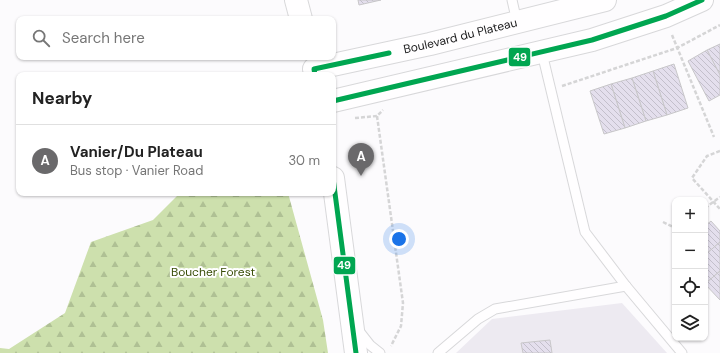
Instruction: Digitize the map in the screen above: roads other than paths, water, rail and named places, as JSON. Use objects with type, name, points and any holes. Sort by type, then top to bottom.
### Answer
[{"type":"main road","points":[[296,0],[300,16]]},
{"type":"main road","name":"Boulevard du Plateau","points":[[314,67],[517,22],[605,0]]},
{"type":"main road","points":[[336,100],[542,53],[631,29],[702,0]]},
{"type":"main road","points":[[335,196],[356,353]]},
{"type":"lane","points":[[512,0],[517,22]]},
{"type":"lane","points":[[542,53],[585,232],[626,286],[682,353]]},
{"type":"lane","points":[[438,353],[478,318],[495,309],[626,286]]},
{"type":"lane","points":[[352,323],[370,345],[380,353]]},
{"type":"place","name":"Vanier/Du Plateau","points":[[361,176]]},
{"type":"park label","name":"Boucher Forest","points":[[213,272]]}]
